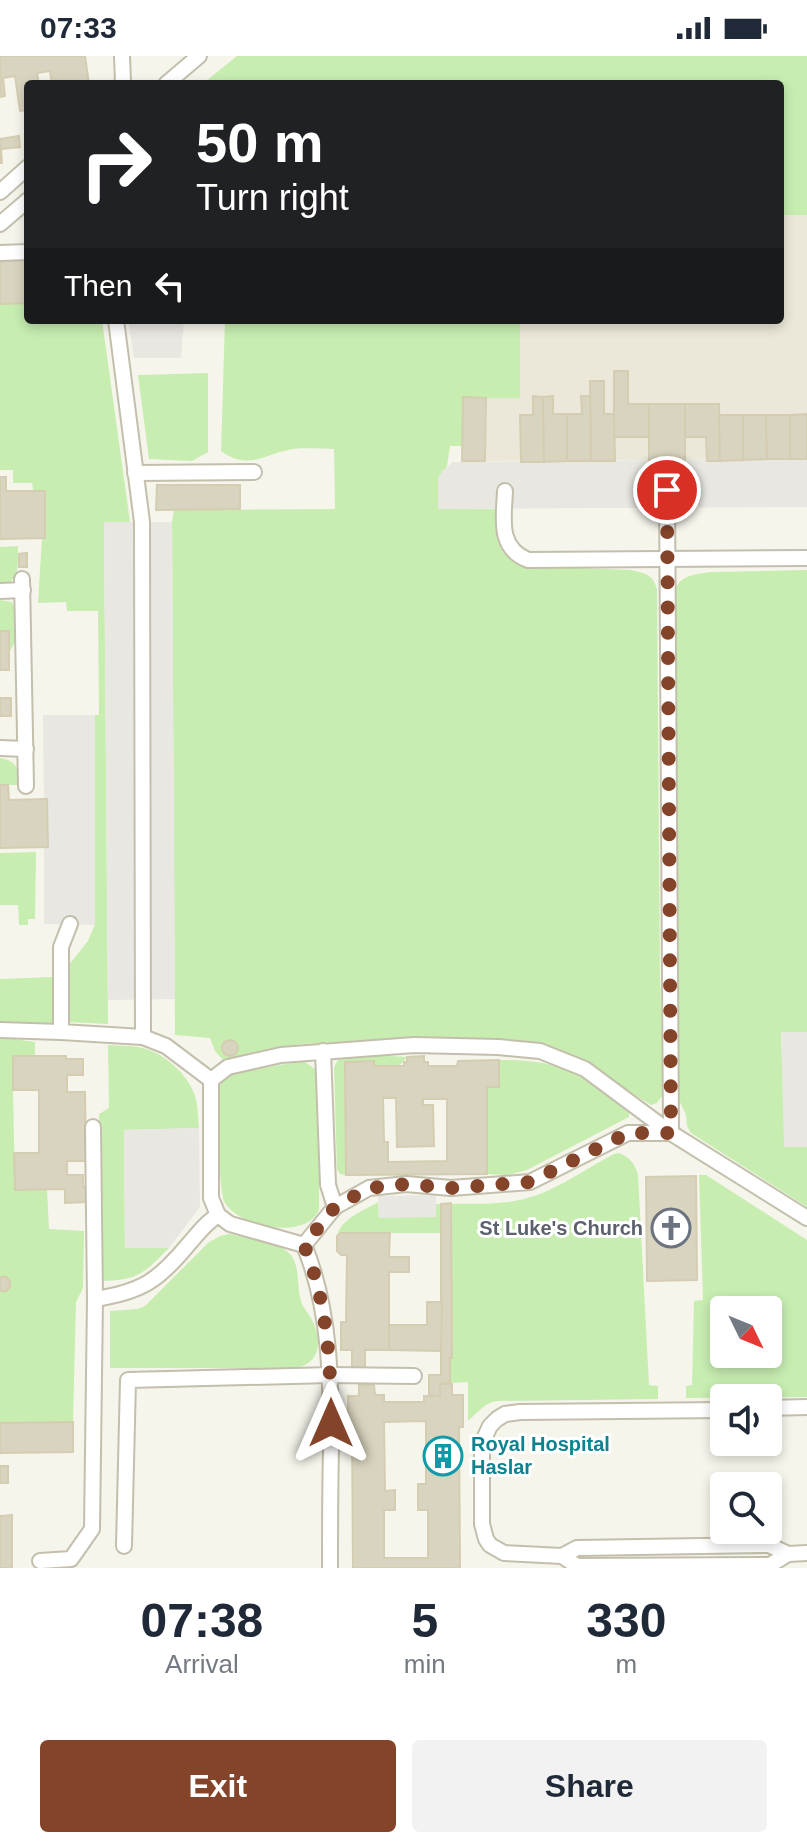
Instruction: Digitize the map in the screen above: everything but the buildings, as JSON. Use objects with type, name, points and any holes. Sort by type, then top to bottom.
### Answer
[{"type":"lane","points":[[122,56],[123,80]]},
{"type":"lane","points":[[170,80],[191,58]]},
{"type":"lane","points":[[0,192],[24,171]]},
{"type":"lane","points":[[0,224],[24,203]]},
{"type":"lane","points":[[0,253],[24,252]]},
{"type":"lane","points":[[116,324],[142,522],[143,1037]]},
{"type":"lane","points":[[135,473],[254,472]]},
{"type":"lane","points":[[667,490],[671,1133]]},
{"type":"lane","points":[[505,491],[506,539],[510,548],[522,558],[534,561],[807,558]]},
{"type":"lane","points":[[0,591],[22,584],[26,786]]},
{"type":"lane","points":[[0,748],[26,749]]},
{"type":"lane","points":[[61,1032],[61,947],[70,924]]},
{"type":"lane","points":[[0,1030],[143,1037],[166,1046],[211,1080]]},
{"type":"lane","points":[[211,1080],[228,1067],[281,1055],[323,1051],[414,1045],[540,1051],[585,1069],[671,1133],[807,1218]]},
{"type":"lane","points":[[323,1051],[328,1185],[335,1207]]},
{"type":"lane","points":[[211,1080],[211,1198],[218,1215],[230,1224],[304,1245]]},
{"type":"lane","points":[[40,1561],[71,1559],[92,1529],[95,1299],[93,1127]]},
{"type":"lane","points":[[304,1245],[335,1207],[369,1188],[406,1184],[451,1188],[530,1182],[628,1133],[671,1133]]},
{"type":"lane","points":[[95,1299],[113,1297],[142,1287],[167,1270],[209,1221],[218,1215]]},
{"type":"lane","points":[[304,1245],[313,1268],[331,1375],[330,1568]]},
{"type":"lane","points":[[124,1546],[128,1380],[414,1376]]},
{"type":"lane","points":[[782,1408],[807,1407]]},
{"type":"lane","points":[[710,1410],[505,1414],[490,1426],[482,1443],[482,1524],[486,1539],[504,1553],[562,1556],[577,1566],[770,1565],[788,1554],[807,1553]]},
{"type":"shaded area","points":[[784,215],[807,215],[807,459],[485,461],[486,398],[519,398],[520,324],[784,324]]},
{"type":"shaded area","points":[[129,324],[184,324],[181,358],[134,358]]},
{"type":"shaded area","points":[[807,459],[807,507],[438,509],[438,479],[453,462]]},
{"type":"shaded area","points":[[104,522],[172,522],[175,999],[108,1000]]},
{"type":"shaded area","points":[[43,715],[95,715],[95,925],[44,924],[44,847],[48,846]]},
{"type":"shaded area","points":[[781,1032],[807,1032],[807,1147],[784,1147]]},
{"type":"shaded area","points":[[199,1128],[200,1207],[169,1248],[125,1248],[124,1130]]},
{"type":"shaded area","points":[[436,1195],[436,1217],[379,1218],[378,1196]]},
{"type":"green space","points":[[237,56],[807,56],[807,215],[784,215],[784,80],[207,80]]},
{"type":"green space","points":[[24,303],[24,324],[103,324],[130,522],[104,523],[108,1024],[67,1022],[67,967],[88,941],[95,924],[98,611],[67,611],[66,602],[38,603],[42,538],[32,483],[13,483],[13,470],[0,470],[0,304]]},
{"type":"green space","points":[[225,324],[520,324],[520,398],[464,398],[463,446],[450,446],[447,466],[438,479],[438,509],[497,509],[500,545],[503,552],[516,562],[527,566],[631,570],[647,575],[657,589],[664,1093],[657,1103],[651,1105],[572,1055],[520,1041],[372,1040],[302,1044],[225,1062],[215,1051],[210,1038],[175,1035],[174,510],[335,509],[334,449],[293,449],[247,461],[221,451]]},
{"type":"green space","points":[[208,373],[208,452],[192,461],[149,459],[138,375]]},
{"type":"green space","points":[[18,546],[15,576],[0,586],[0,547]]},
{"type":"green space","points":[[807,570],[807,1032],[781,1033],[785,1147],[807,1147],[807,1207],[691,1133],[679,1100],[674,597],[682,580],[697,574]]},
{"type":"green space","points":[[0,600],[12,602],[16,615],[17,634],[9,652],[0,652]]},
{"type":"green space","points":[[0,758],[16,767],[20,785],[0,785]]},
{"type":"green space","points":[[36,852],[35,919],[28,919],[28,925],[19,925],[18,905],[0,905],[0,853]]},
{"type":"green space","points":[[53,977],[53,1023],[0,1022],[0,979]]},
{"type":"green space","points":[[0,1037],[35,1042],[35,1056],[13,1090],[15,1189],[47,1189],[49,1229],[84,1231],[83,1288],[76,1302],[73,1422],[0,1423]]},
{"type":"green space","points":[[108,1045],[146,1049],[176,1067],[192,1088],[199,1128],[124,1130],[125,1248],[169,1248],[140,1274],[102,1281],[99,1114],[109,1108]]},
{"type":"green space","points":[[356,1054],[407,1057],[379,1089],[346,1175],[340,1174],[337,1169],[334,1068],[342,1057]]},
{"type":"green space","points":[[499,1060],[539,1062],[569,1071],[629,1110],[629,1117],[527,1170],[508,1175],[487,1174],[487,1087],[499,1087]]},
{"type":"green space","points":[[304,1061],[316,1070],[319,1086],[319,1209],[312,1219],[301,1225],[288,1228],[257,1224],[231,1210],[224,1201],[220,1163],[220,1085],[234,1073]]},
{"type":"green space","points":[[619,1153],[632,1161],[638,1175],[649,1385],[658,1386],[658,1399],[498,1401],[485,1406],[468,1421],[468,1382],[450,1383],[451,1233],[341,1233],[337,1236],[339,1230],[348,1220],[378,1202],[379,1217],[436,1216],[436,1204],[524,1199],[559,1185]]},
{"type":"green space","points":[[699,1175],[706,1175],[807,1240],[807,1397],[782,1397],[782,1384],[710,1384],[710,1398],[686,1398],[686,1386],[692,1385],[694,1301],[703,1300]]},
{"type":"green space","points":[[229,1234],[277,1246],[293,1258],[301,1301],[318,1338],[313,1358],[292,1368],[110,1368],[110,1311],[145,1306],[208,1243]]},
{"type":"place","name":"St Luke's Church","points":[[671,1228]]},
{"type":"place","name":"Royal Hospital Haslar","points":[[443,1456]]},
{"type":"route","points":[[331,1423],[331,1375],[326,1331],[313,1268],[304,1245],[335,1207],[369,1188],[406,1184],[451,1188],[530,1182],[628,1133],[671,1133],[667,490]]}]
